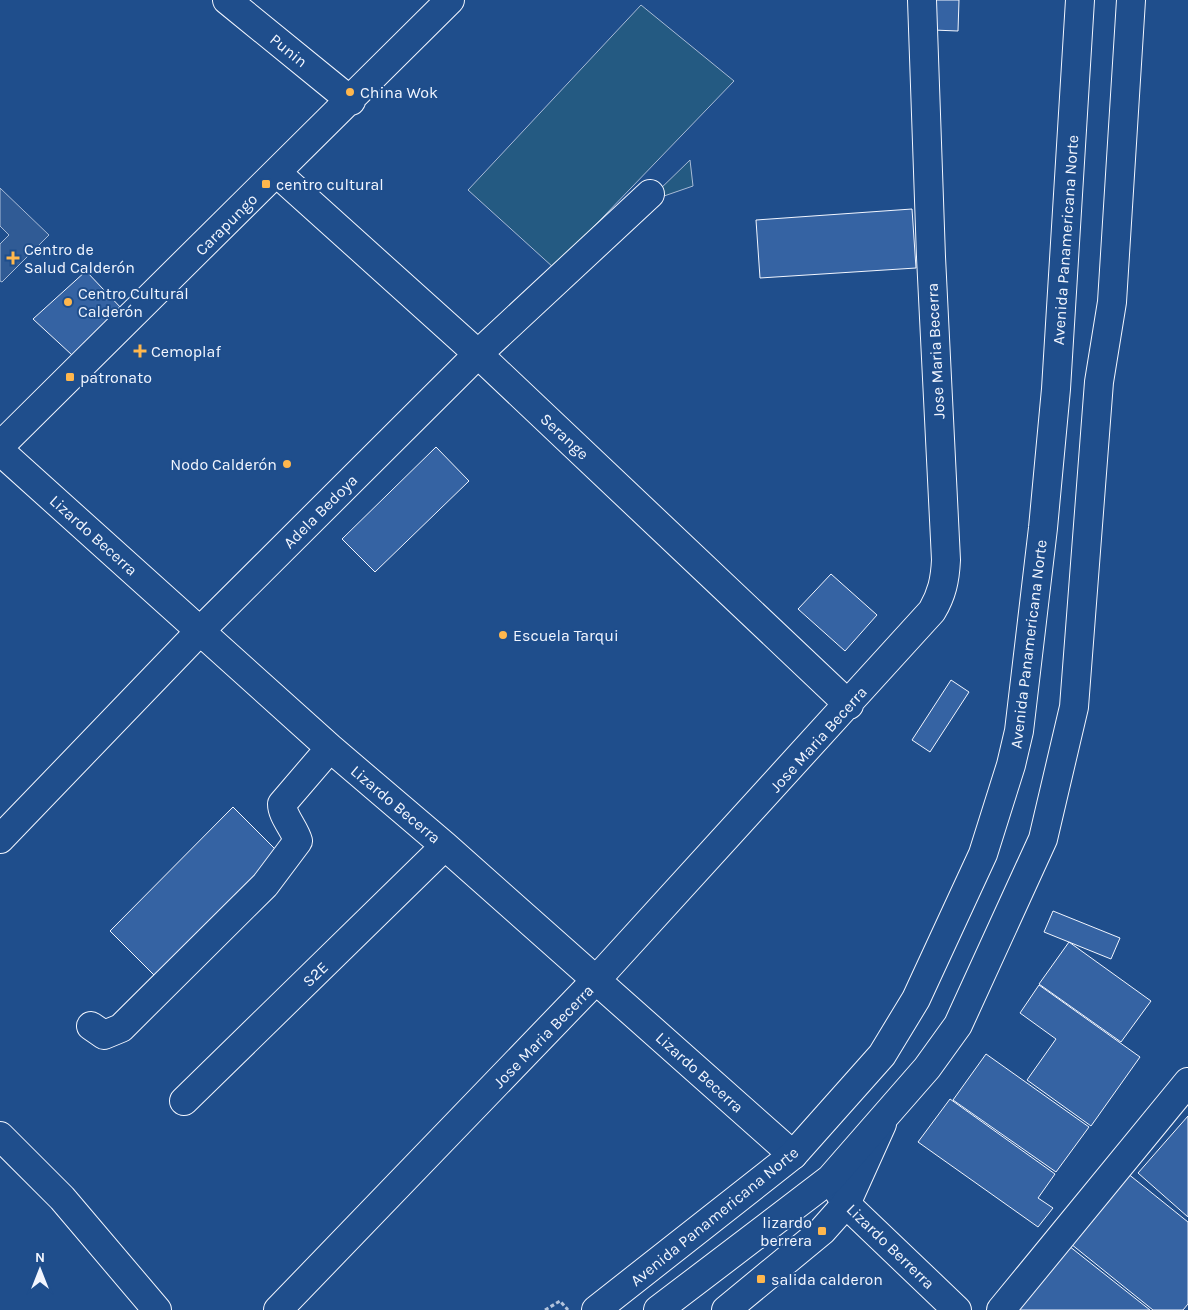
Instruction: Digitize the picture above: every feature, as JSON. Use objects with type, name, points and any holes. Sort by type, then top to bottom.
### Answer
[{"type":"main road","name":"Punin","points":[[227,0],[351,100]]},
{"type":"main road","name":"Carapungo","points":[[0,446],[450,0]]},
{"type":"main road","name":"Jose Maria Becerra","points":[[278,1310],[596,980],[849,705],[932,611],[941,596],[945,579],[922,0]]},
{"type":"main road","name":"Avenida Panamericana Norte","points":[[596,1310],[794,1155],[882,1055],[916,999],[983,854],[1020,731],[1043,528],[1056,389],[1080,0]]},
{"type":"main road","points":[[658,1310],[830,1179],[885,1118],[958,1025],[1043,839],[1074,707],[1099,382],[1112,302],[1131,0]]},
{"type":"main road","name":"Serange","points":[[277,173],[478,354],[849,705]]},
{"type":"main road","name":"Adela Bedoya","points":[[0,839],[201,630],[478,354],[650,194]]},
{"type":"main road","name":"Lizardo Becerra","points":[[0,452],[201,630],[330,748],[445,846],[794,1155]]},
{"type":"main road","points":[[91,1026],[104,1035],[121,1028],[264,885],[298,841],[292,825],[282,810],[282,804],[330,748]]},
{"type":"main road","name":"S2E","points":[[184,1101],[445,846]]},
{"type":"main road","points":[[1001,1310],[1188,1082]]},
{"type":"main road","points":[[726,1310],[822,1231],[846,1204],[885,1118]]},
{"type":"main road","points":[[0,1136],[62,1198],[157,1310]]},
{"type":"main road","name":"Lizardo Berrerra","points":[[830,1179],[846,1204],[957,1310]]},
{"type":"path","points":[[545,1310],[560,1301],[568,1310]]},
{"type":"shaded area","points":[[641,5],[734,81],[554,268],[468,190]]},
{"type":"shaded area","points":[[690,160],[693,186],[664,196],[655,194]]},
{"type":"shaded area","name":"Centro de Salud Calderón","points":[[0,188],[49,235],[2,282],[0,281],[0,244],[9,235],[0,226]]},
{"type":"building","points":[[933,0],[959,0],[958,31],[933,30]]},
{"type":"building","points":[[912,209],[916,268],[760,278],[756,220]]},
{"type":"building","points":[[86,271],[122,309],[72,355],[33,319]]},
{"type":"building","points":[[436,447],[469,481],[375,572],[342,539]]},
{"type":"building","points":[[831,574],[877,615],[845,651],[798,609]]},
{"type":"building","points":[[951,680],[969,692],[930,752],[912,740]]},
{"type":"building","points":[[233,807],[285,859],[161,982],[110,931]]},
{"type":"building","points":[[1053,911],[1120,938],[1111,959],[1044,932]]},
{"type":"building","points":[[1069,942],[1151,1001],[1121,1042],[1039,984]]},
{"type":"building","points":[[1039,985],[1140,1057],[1091,1126],[1027,1080],[1056,1039],[1020,1013]]},
{"type":"building","points":[[986,1054],[1089,1127],[1056,1172],[953,1100]]},
{"type":"building","points":[[950,1099],[1055,1174],[1038,1198],[1053,1208],[1038,1227],[918,1142]]},
{"type":"building","points":[[1188,1116],[1188,1217],[1138,1173]]},
{"type":"building","points":[[1127,1173],[1188,1222],[1188,1304],[1183,1310],[1153,1310],[1071,1244]]},
{"type":"building","points":[[1069,1246],[1150,1310],[1017,1310]]},
{"type":"place","name":"China Wok","points":[[350,92]]},
{"type":"place","name":"centro cultural","points":[[266,184]]},
{"type":"place","name":"Centro de Salud Calderón","points":[[13,258]]},
{"type":"place","name":"Centro Cultural Calderón","points":[[68,302]]},
{"type":"place","name":"Cemoplaf","points":[[140,351]]},
{"type":"place","name":"patronato","points":[[70,377]]},
{"type":"place","name":"Nodo Calderón","points":[[287,464]]},
{"type":"place","name":"Escuela Tarqui","points":[[503,635]]},
{"type":"place","name":"lizardo berrera","points":[[822,1231]]},
{"type":"place","name":"salida calderon","points":[[761,1279]]}]
